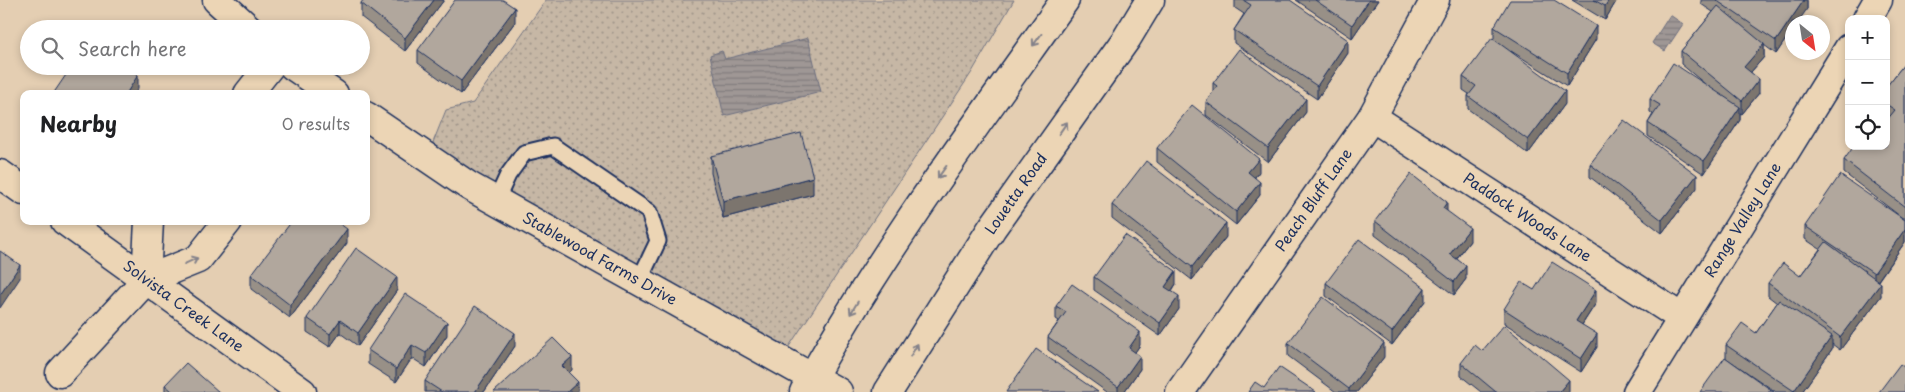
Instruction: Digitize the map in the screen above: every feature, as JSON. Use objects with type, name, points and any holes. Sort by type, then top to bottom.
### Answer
[{"type":"street","points":[[217,0],[239,20]]},
{"type":"street","points":[[808,384],[872,278],[931,188],[1065,0]]},
{"type":"street","name":"Louetta Road","points":[[888,392],[992,228],[1127,38],[1150,0]]},
{"type":"street","name":"Peach Bluff Lane","points":[[1180,392],[1372,117],[1435,0]]},
{"type":"street","points":[[1869,15],[1878,0]]},
{"type":"street","name":"Range Valley Lane","points":[[1637,392],[1845,54]]},
{"type":"street","points":[[251,90],[263,75]]},
{"type":"street","points":[[307,75],[328,90]]},
{"type":"street","name":"Paddock Woods Lane","points":[[1372,117],[1682,318]]},
{"type":"street","name":"Stablewood Farms Drive","points":[[370,119],[469,186],[640,281],[808,384],[838,392]]},
{"type":"street","points":[[0,174],[20,189]]},
{"type":"street","name":"Solvista Creek Lane","points":[[70,225],[302,392]]},
{"type":"street","points":[[146,280],[149,225]]},
{"type":"street","points":[[60,373],[146,280],[198,259],[225,225]]},
{"type":"lane","points":[[496,201],[508,175],[524,152],[553,146],[649,212],[658,241],[640,281]]},
{"type":"shaded area","points":[[546,0],[1014,0],[972,72],[788,348],[535,212],[432,145],[446,110],[473,103]]},
{"type":"shaded area","points":[[1670,15],[1683,24],[1665,51],[1652,43]]},
{"type":"shaded area","points":[[808,38],[821,92],[724,116],[710,55],[722,51],[725,59]]},
{"type":"building","points":[[363,0],[434,0],[405,38],[361,3]]},
{"type":"building","points":[[455,0],[503,0],[515,8],[461,81],[418,50]]},
{"type":"building","points":[[1243,0],[1290,0],[1348,40],[1317,86],[1234,30],[1251,5]]},
{"type":"building","points":[[1315,0],[1369,0],[1352,25]]},
{"type":"building","points":[[1510,0],[1554,0],[1596,26],[1567,73],[1494,27]]},
{"type":"building","points":[[1594,0],[1609,0],[1605,6]]},
{"type":"building","points":[[1716,0],[1804,0],[1794,15],[1785,15],[1785,28],[1776,41]]},
{"type":"building","points":[[1718,6],[1764,44],[1744,67],[1759,79],[1742,101],[1681,51]]},
{"type":"building","points":[[1492,38],[1565,91],[1528,140],[1468,96],[1476,86],[1463,77]]},
{"type":"building","points":[[1239,49],[1306,99],[1268,148],[1206,102],[1217,86],[1213,83]]},
{"type":"building","points":[[1673,63],[1740,107],[1704,161],[1648,123],[1660,105],[1650,99]]},
{"type":"building","points":[[1905,63],[1905,207],[1844,160],[1851,150],[1890,150],[1890,116],[1895,110],[1890,107],[1890,82]]},
{"type":"building","points":[[66,75],[138,75],[129,90],[56,90]]},
{"type":"building","points":[[1192,105],[1259,159],[1248,172],[1260,182],[1236,212],[1157,148]]},
{"type":"building","points":[[1624,120],[1697,175],[1662,220],[1590,164]]},
{"type":"building","points":[[801,133],[813,177],[723,201],[711,156]]},
{"type":"building","points":[[1146,161],[1226,223],[1192,267],[1112,205]]},
{"type":"building","points":[[1411,174],[1447,202],[1443,208],[1470,228],[1450,254],[1466,266],[1454,282],[1375,221]]},
{"type":"building","points":[[1840,175],[1905,220],[1905,229],[1874,273],[1805,226]]},
{"type":"building","points":[[289,225],[342,225],[347,229],[290,305],[251,275]]},
{"type":"building","points":[[1125,235],[1176,271],[1165,287],[1179,296],[1160,323],[1094,277]]},
{"type":"building","points":[[1359,239],[1425,288],[1392,332],[1326,283]]},
{"type":"building","points":[[1826,242],[1881,283],[1840,337],[1768,283],[1783,263],[1800,276]]},
{"type":"building","points":[[356,248],[397,277],[358,333],[340,320],[330,334],[307,318]]},
{"type":"building","points":[[0,251],[20,265],[0,295]]},
{"type":"building","points":[[1552,262],[1596,290],[1576,321],[1597,334],[1581,359],[1504,309],[1521,282],[1534,290]]},
{"type":"building","points":[[1072,284],[1140,332],[1129,348],[1140,356],[1118,387],[1048,337],[1066,312],[1056,306]]},
{"type":"building","points":[[405,294],[447,322],[426,353],[412,345],[396,369],[368,350]]},
{"type":"building","points":[[1323,297],[1384,343],[1349,389],[1288,343]]},
{"type":"building","points":[[1779,300],[1832,336],[1794,391],[1726,345],[1742,323],[1756,333]]},
{"type":"building","points":[[475,306],[515,333],[475,392],[442,392],[425,381]]},
{"type":"building","points":[[1504,325],[1569,380],[1559,392],[1496,392],[1461,363],[1475,345],[1482,351]]},
{"type":"building","points":[[553,338],[572,357],[562,366],[578,382],[567,392],[494,392]]},
{"type":"building","points":[[1036,349],[1098,392],[1006,392]]},
{"type":"building","points":[[1725,357],[1774,392],[1700,392]]},
{"type":"building","points":[[186,363],[219,392],[171,392],[165,385]]},
{"type":"building","points":[[1900,364],[1905,368],[1905,392],[1879,392]]},
{"type":"building","points":[[1279,367],[1316,392],[1248,392],[1255,382],[1264,388]]}]
